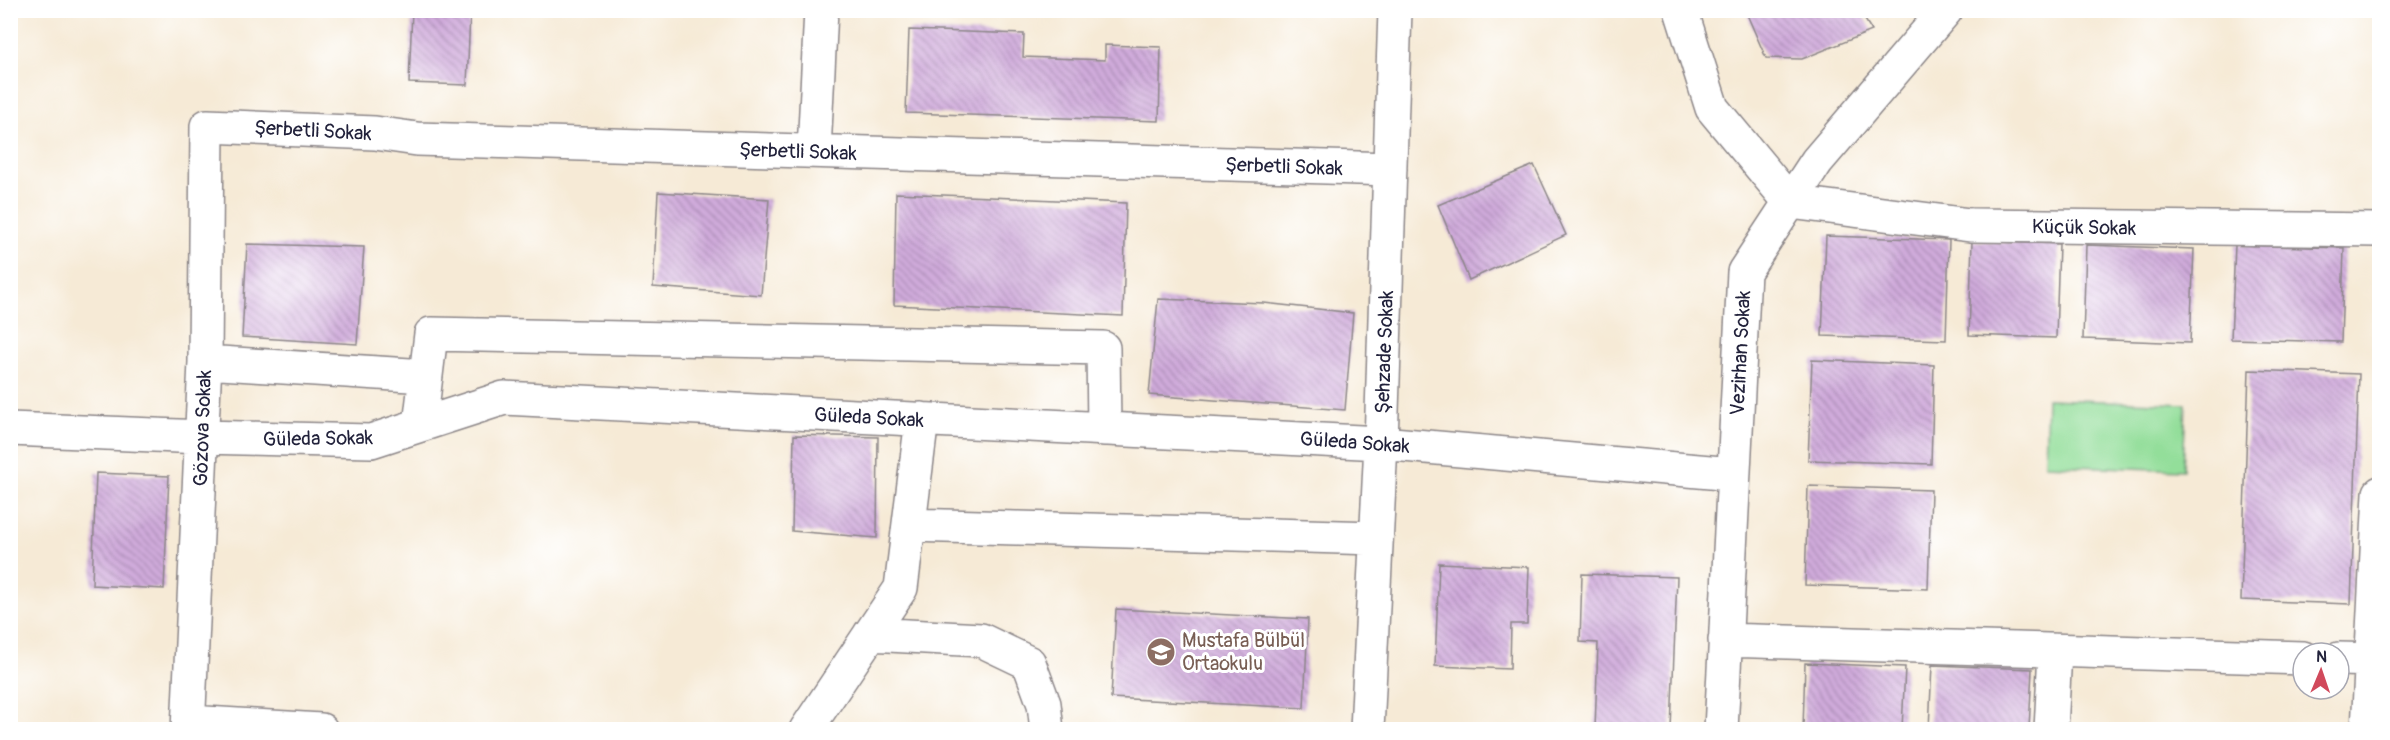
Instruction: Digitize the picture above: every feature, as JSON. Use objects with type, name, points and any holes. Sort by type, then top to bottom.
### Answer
[{"type":"street","points":[[814,151],[821,10]]},
{"type":"street","name":"Şehzade Sokak","points":[[1367,729],[1381,443],[1395,10]]},
{"type":"street","points":[[1681,10],[1712,108],[1790,202]]},
{"type":"street","name":"Vezirhan Sokak","points":[[1721,729],[1744,272],[1817,161],[1946,10]]},
{"type":"street","name":"Şerbetli Sokak","points":[[207,126],[375,133],[417,139],[1390,169]]},
{"type":"street","name":"Gözova Sokak","points":[[189,726],[205,362],[207,126]]},
{"type":"street","name":"Küçük Sokak","points":[[1790,202],[1970,225],[2379,230]]},
{"type":"street","points":[[420,425],[431,334],[1103,348],[1104,429]]},
{"type":"street","points":[[205,362],[426,376]]},
{"type":"street","name":"Güleda Sokak","points":[[10,429],[371,441],[504,398],[1381,443],[1733,474]]},
{"type":"street","points":[[806,729],[901,588],[922,419]]},
{"type":"street","points":[[2368,729],[2363,660],[2379,493]]},
{"type":"street","points":[[909,525],[1376,538]]},
{"type":"street","points":[[870,634],[981,640],[1029,663],[1044,704],[1047,729]]},
{"type":"street","points":[[1725,640],[2291,658]]},
{"type":"street","points":[[2052,729],[2055,651]]},
{"type":"street","points":[[189,726],[321,729]]},
{"type":"green space","points":[[2047,399],[2186,404],[2183,470],[2045,465]]},
{"type":"building","points":[[1745,10],[1859,10],[1872,31],[1802,59],[1766,58]]},
{"type":"building","points":[[412,11],[470,13],[467,85],[409,83]]},
{"type":"building","points":[[909,30],[1024,34],[1023,57],[1105,60],[1105,45],[1161,47],[1159,121],[906,113]]},
{"type":"building","points":[[1534,165],[1566,235],[1469,280],[1438,205]]},
{"type":"building","points":[[658,192],[769,199],[761,295],[653,287]]},
{"type":"building","points":[[896,193],[1126,203],[1123,316],[894,305]]},
{"type":"building","points":[[1826,236],[1949,240],[1946,340],[1822,336]]},
{"type":"building","points":[[1972,241],[2059,244],[2056,338],[1969,335]]},
{"type":"building","points":[[247,244],[364,247],[357,344],[242,337]]},
{"type":"building","points":[[2086,245],[2194,249],[2190,343],[2083,339]]},
{"type":"building","points":[[2235,245],[2344,248],[2341,342],[2231,339]]},
{"type":"building","points":[[1158,299],[1264,303],[1353,313],[1345,410],[1149,395]]},
{"type":"building","points":[[1812,360],[1934,365],[1931,464],[1808,460]]},
{"type":"building","points":[[2249,370],[2359,374],[2351,604],[2241,600]]},
{"type":"building","points":[[794,435],[878,437],[877,538],[792,531]]},
{"type":"building","points":[[96,473],[169,476],[164,589],[92,585]]},
{"type":"building","points":[[1808,486],[1931,490],[1928,589],[1805,585]]},
{"type":"building","points":[[1439,563],[1529,567],[1527,624],[1511,624],[1510,669],[1435,666]]},
{"type":"building","points":[[1582,574],[1677,577],[1671,729],[1595,729],[1598,643],[1580,642]]},
{"type":"building","points":[[1116,609],[1308,619],[1304,708],[1111,698]]},
{"type":"building","points":[[1805,663],[1905,667],[1902,729],[1803,729]]},
{"type":"building","points":[[1932,665],[2032,669],[2029,729],[1929,729]]},
{"type":"place","name":"Mustafa Bülbül Ortaokulu","points":[[1161,652]]}]
